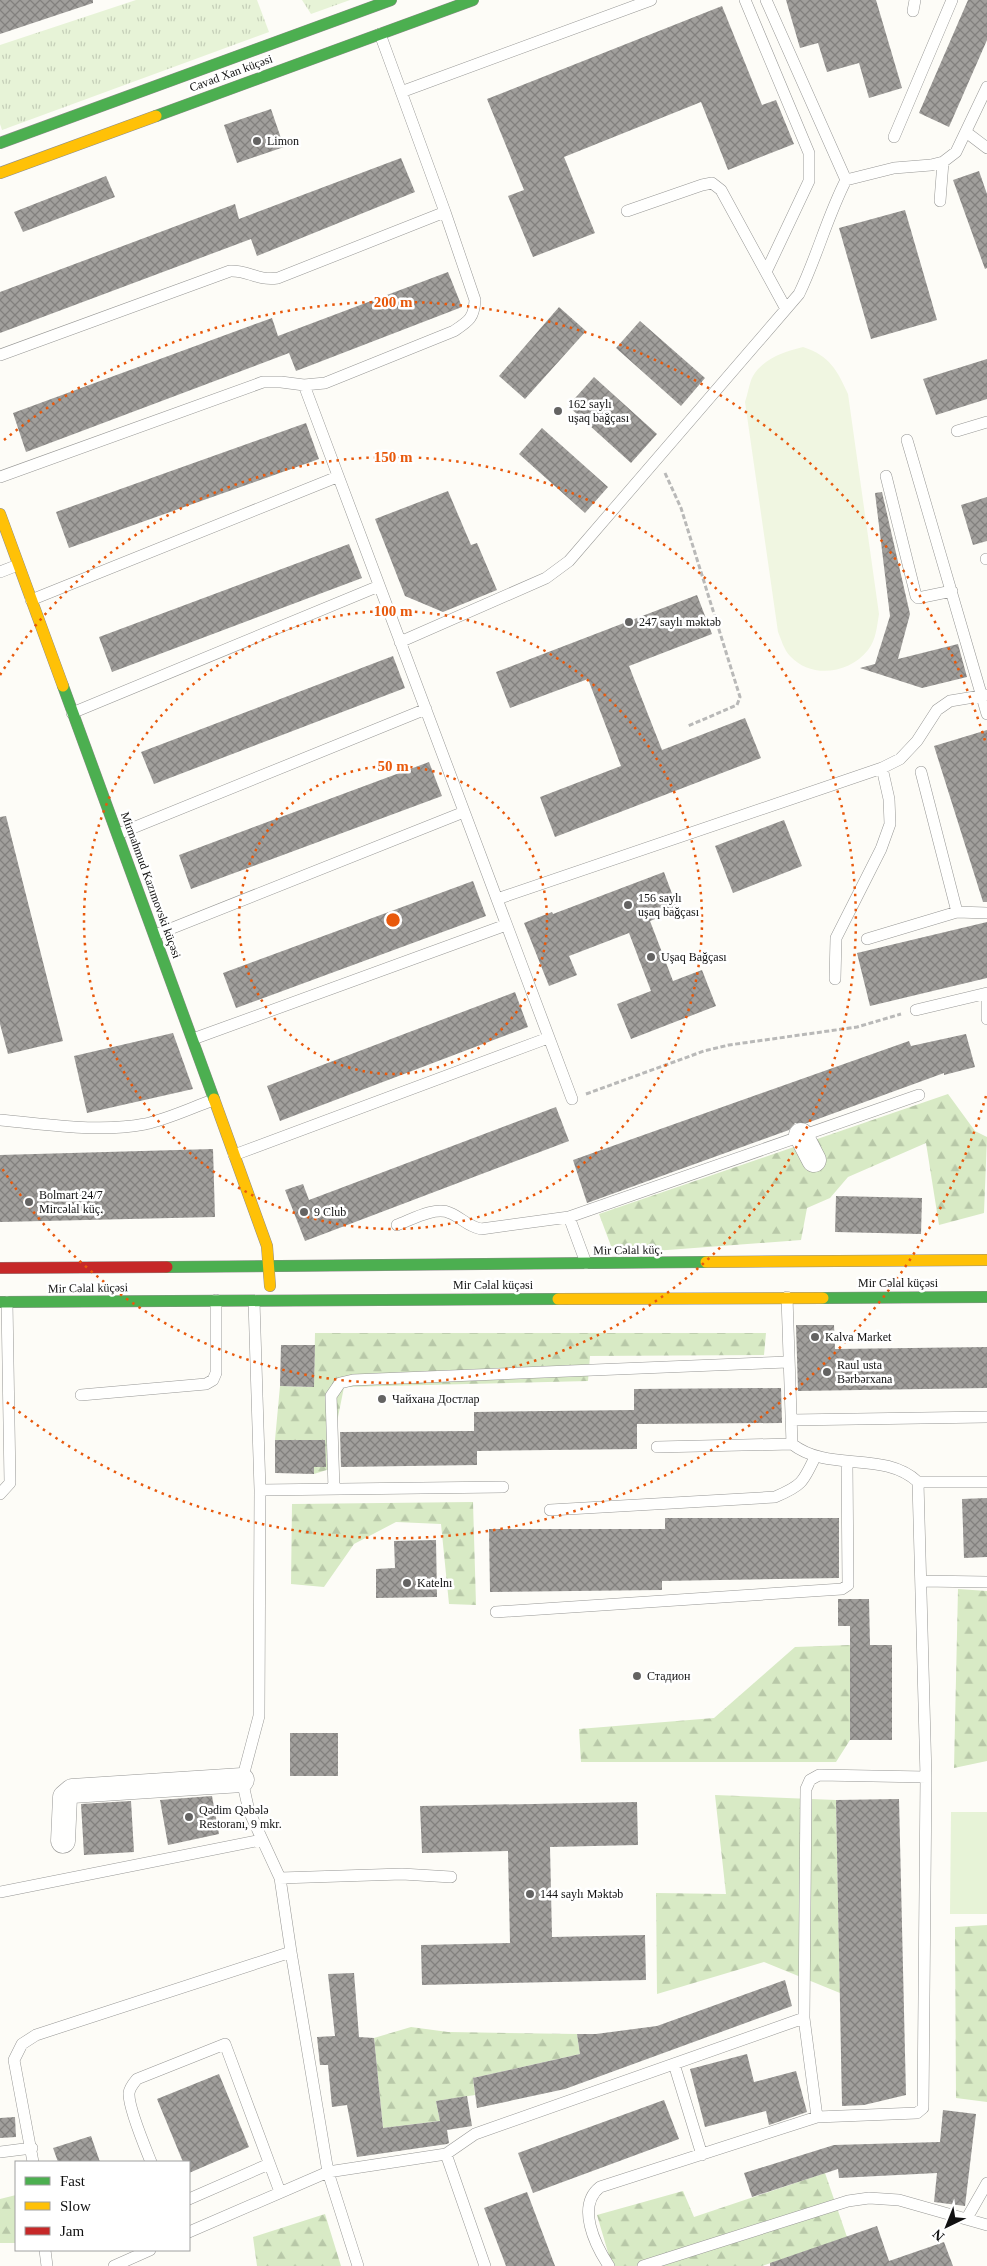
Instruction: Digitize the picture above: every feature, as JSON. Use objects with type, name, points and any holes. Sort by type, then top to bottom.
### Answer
[{"type":"street","name":"Cavad Xan küçəsi","points":[[0,143],[391,0]]},
{"type":"street","name":"Cavad Xan küçəsi","points":[[0,173],[473,0]]},
{"type":"street","name":"Mirmahmud Kazımovski küçəsi","points":[[0,514],[155,935],[266,1246],[270,1268],[271,1300]]},
{"type":"street","points":[[802,1135],[814,1160]]},
{"type":"street","name":"Mir Cəlal küç.","points":[[270,1268],[987,1260]]},
{"type":"street","name":"Mir Cəlal küçəsi","points":[[0,1268],[270,1268]]},
{"type":"street","name":"Mir Cəlal küçəsi","points":[[3,1302],[987,1297]]},
{"type":"street","points":[[63,1841],[66,1797],[72,1791],[242,1780]]},
{"type":"lane","points":[[401,92],[651,0]]},
{"type":"lane","points":[[745,0],[809,153],[808,181],[766,272]]},
{"type":"lane","points":[[766,0],[846,180]]},
{"type":"lane","points":[[894,137],[952,0]]},
{"type":"lane","points":[[0,477],[263,382],[304,385],[325,383],[454,331],[467,322],[475,313],[475,300],[380,34]]},
{"type":"lane","points":[[400,642],[546,578],[569,561],[799,294],[808,276],[836,200],[846,180],[894,168],[931,165],[943,162],[956,152],[987,87]]},
{"type":"lane","points":[[966,132],[987,148]]},
{"type":"lane","points":[[940,200],[943,162]]},
{"type":"lane","points":[[627,212],[712,183],[721,190],[786,309]]},
{"type":"lane","points":[[0,355],[230,271],[238,270],[264,280],[278,278],[445,212]]},
{"type":"lane","points":[[304,385],[572,1100]]},
{"type":"lane","points":[[958,431],[987,422]]},
{"type":"lane","points":[[907,440],[984,696],[987,714]]},
{"type":"lane","points":[[886,476],[916,596],[918,598],[927,598],[952,592]]},
{"type":"lane","points":[[31,600],[337,477]]},
{"type":"lane","points":[[0,572],[18,565]]},
{"type":"lane","points":[[72,713],[379,586]]},
{"type":"lane","points":[[497,899],[882,768],[900,759],[917,742],[929,720],[944,705],[950,701],[984,696]]},
{"type":"lane","points":[[118,834],[426,709]]},
{"type":"lane","points":[[835,979],[836,938],[881,849],[890,824],[889,799],[882,768]]},
{"type":"lane","points":[[921,772],[957,912]]},
{"type":"lane","points":[[155,935],[464,812]]},
{"type":"lane","points":[[867,939],[957,912],[987,913]]},
{"type":"lane","points":[[192,1039],[506,925]]},
{"type":"lane","points":[[916,1010],[987,993],[985,1005],[987,1019]]},
{"type":"lane","points":[[234,1155],[548,1038]]},
{"type":"lane","points":[[397,1225],[441,1210],[451,1213],[470,1226],[481,1229],[569,1217],[919,1094]]},
{"type":"lane","points":[[0,1120],[110,1128],[147,1124],[213,1100]]},
{"type":"lane","points":[[569,1217],[587,1264]]},
{"type":"lane","points":[[787,1297],[792,1444]]},
{"type":"lane","points":[[80,1395],[206,1384],[213,1380],[216,1373],[216,1300]]},
{"type":"lane","points":[[254,1300],[260,1490],[259,1716],[242,1780],[249,1811],[280,1878],[328,2172],[358,2266]]},
{"type":"lane","points":[[0,1494],[10,1483],[3,1302]]},
{"type":"lane","points":[[334,1489],[331,1396],[340,1383],[353,1380],[788,1362]]},
{"type":"lane","points":[[791,1420],[987,1417]]},
{"type":"lane","points":[[657,1447],[792,1444],[801,1451],[815,1457],[888,1466],[908,1473],[918,1482],[987,1482]]},
{"type":"lane","points":[[550,1510],[775,1497],[792,1490],[804,1481],[815,1457]]},
{"type":"lane","points":[[496,1612],[842,1589],[848,1585],[847,1462]]},
{"type":"lane","points":[[609,2266],[600,2252],[587,2209],[593,2192],[600,2187],[817,2117],[917,2113],[923,2108],[926,1777],[918,1482]]},
{"type":"lane","points":[[260,1490],[503,1487]]},
{"type":"lane","points":[[921,1582],[987,1582]]},
{"type":"lane","points":[[817,2117],[804,2018],[806,1789],[810,1780],[819,1775],[926,1777]]},
{"type":"lane","points":[[0,1892],[261,1840]]},
{"type":"lane","points":[[280,1878],[402,1874],[451,1876]]},
{"type":"lane","points":[[33,2161],[14,2060],[22,2044],[36,2035],[291,1952]]},
{"type":"lane","points":[[190,2232],[328,2172],[446,2154],[475,2134],[804,2018]]},
{"type":"lane","points":[[151,2161],[129,2096],[131,2086],[137,2079],[225,2044],[280,2192]]},
{"type":"lane","points":[[674,2064],[702,2155]]},
{"type":"lane","points":[[0,2152],[32,2148]]},
{"type":"lane","points":[[446,2154],[485,2266]]},
{"type":"lane","points":[[190,2199],[269,2164]]},
{"type":"lane","points":[[967,2218],[987,2183]]},
{"type":"lane","points":[[642,2266],[848,2201],[870,2198],[899,2200],[987,2225]]},
{"type":"lane","points":[[45,2251],[47,2266]]},
{"type":"lane","points":[[114,2266],[148,2251]]},
{"type":"path","points":[[658,459],[673,486],[681,508],[740,697],[737,705],[688,726]]},
{"type":"path","points":[[572,1100],[704,1051],[729,1045],[858,1027],[916,1010]]},
{"type":"green space","points":[[136,0],[257,0],[269,32],[2,130],[0,124],[0,45]]},
{"type":"green space","points":[[302,0],[350,0],[311,14]]},
{"type":"green space","points":[[803,347],[820,355],[832,365],[848,394],[879,614],[877,628],[868,650],[851,664],[841,669],[830,671],[819,671],[799,663],[786,651],[778,632],[745,402],[753,376],[763,365],[782,354]]},
{"type":"green space","points":[[948,1094],[975,1131],[987,1137],[984,1213],[939,1225],[926,1143],[848,1177],[830,1198],[807,1208],[801,1240],[614,1254],[599,1214]]},
{"type":"green space","points":[[315,1333],[766,1333],[764,1355],[590,1356],[588,1381],[344,1387],[335,1432],[336,1467],[314,1474],[314,1440],[275,1440],[280,1386],[314,1387]]},
{"type":"green space","points":[[473,1502],[476,1605],[449,1604],[441,1524],[396,1522],[354,1544],[324,1587],[291,1584],[292,1504]]},
{"type":"green space","points":[[958,1589],[987,1591],[987,1761],[954,1768]]},
{"type":"green space","points":[[850,1645],[850,1740],[836,1762],[581,1762],[579,1729],[714,1718],[795,1647]]},
{"type":"green space","points":[[715,1795],[836,1800],[840,1993],[764,1962],[657,1994],[656,1893],[726,1894]]},
{"type":"green space","points":[[951,1812],[987,1812],[987,1914],[950,1914]]},
{"type":"green space","points":[[987,1925],[987,2102],[956,2098],[955,1927]]},
{"type":"green space","points":[[411,2027],[448,2032],[577,2034],[580,2054],[473,2078],[475,2095],[436,2101],[440,2121],[383,2128],[374,2038]]},
{"type":"green space","points":[[825,2173],[847,2237],[762,2266],[612,2266],[597,2215],[683,2191],[694,2217]]},
{"type":"green space","points":[[15,2195],[15,2243],[0,2243],[0,2199]]},
{"type":"green space","points":[[325,2214],[341,2266],[257,2266],[253,2237]]},
{"type":"building","points":[[0,0],[93,0],[93,3],[0,34]]},
{"type":"building","points":[[786,0],[876,0],[902,88],[869,98],[859,63],[827,72],[818,43],[800,48]]},
{"type":"building","points":[[968,0],[987,0],[987,40],[949,127],[919,113]]},
{"type":"building","points":[[722,6],[762,105],[776,100],[794,144],[728,170],[701,102],[564,157],[595,233],[533,257],[508,196],[524,190],[487,99]]},
{"type":"building","points":[[271,109],[284,147],[237,163],[224,125]]},
{"type":"building","points":[[401,158],[415,192],[257,256],[251,239],[0,333],[0,292],[235,204],[239,219]]},
{"type":"building","points":[[979,171],[987,194],[987,268],[985,269],[953,180]]},
{"type":"building","points":[[106,176],[115,197],[23,232],[14,212]]},
{"type":"building","points":[[905,210],[937,320],[871,339],[839,228]]},
{"type":"building","points":[[448,272],[462,307],[296,371],[289,353],[26,452],[13,413],[272,318],[278,336]]},
{"type":"building","points":[[559,307],[586,331],[525,399],[499,376]]},
{"type":"building","points":[[640,321],[705,378],[681,406],[616,348]]},
{"type":"building","points":[[987,359],[987,399],[936,415],[923,379]]},
{"type":"building","points":[[594,377],[657,434],[631,463],[568,406]]},
{"type":"building","points":[[306,423],[319,459],[69,548],[56,512]]},
{"type":"building","points":[[542,428],[608,487],[585,513],[519,454]]},
{"type":"building","points":[[448,491],[471,545],[477,543],[497,590],[443,612],[405,596],[375,519]]},
{"type":"building","points":[[882,492],[910,614],[898,659],[958,644],[967,677],[922,688],[860,668],[875,664],[890,616],[875,493]]},
{"type":"building","points":[[987,497],[987,541],[973,545],[961,505]]},
{"type":"building","points":[[349,544],[362,578],[112,672],[99,637]]},
{"type":"building","points":[[697,595],[712,634],[629,666],[662,750],[745,718],[761,758],[555,837],[540,797],[621,766],[588,679],[510,708],[496,672]]},
{"type":"building","points":[[393,656],[405,688],[154,784],[141,752]]},
{"type":"building","points":[[987,730],[987,902],[983,902],[934,746]]},
{"type":"building","points":[[429,762],[442,796],[191,889],[179,855]]},
{"type":"building","points":[[6,816],[63,1041],[8,1054],[0,1024],[0,817]]},
{"type":"building","points":[[784,820],[802,866],[733,893],[715,846]]},
{"type":"building","name":"Uşaq Bağçası","points":[[664,872],[678,910],[650,921],[673,981],[702,970],[716,1006],[631,1039],[617,1004],[651,991],[629,933],[569,956],[577,975],[549,986],[524,923]]},
{"type":"building","points":[[473,881],[486,916],[236,1008],[223,973]]},
{"type":"building","points":[[987,922],[987,978],[870,1006],[857,953]]},
{"type":"building","points":[[515,992],[528,1027],[280,1121],[267,1086]]},
{"type":"building","points":[[173,1033],[193,1089],[87,1113],[74,1056]]},
{"type":"building","points":[[966,1034],[975,1067],[944,1075],[944,1073],[807,1123],[795,1123],[789,1130],[587,1203],[573,1160],[909,1041],[911,1046]]},
{"type":"building","points":[[556,1107],[569,1141],[305,1241],[285,1190],[303,1184],[309,1200]]},
{"type":"building","points":[[213,1149],[215,1217],[0,1222],[0,1155]]},
{"type":"building","points":[[836,1196],[922,1198],[921,1234],[835,1232]]},
{"type":"building","points":[[796,1325],[834,1325],[835,1349],[987,1347],[987,1388],[798,1391]]},
{"type":"building","points":[[281,1345],[315,1345],[314,1387],[280,1386]]},
{"type":"building","points":[[781,1388],[782,1423],[637,1424],[637,1449],[477,1451],[477,1465],[341,1467],[340,1432],[474,1431],[474,1412],[634,1410],[634,1389]]},
{"type":"building","points":[[275,1440],[325,1440],[326,1467],[314,1467],[314,1474],[275,1473]]},
{"type":"building","points":[[987,1498],[987,1557],[964,1558],[962,1499]]},
{"type":"building","points":[[665,1518],[839,1518],[839,1578],[662,1581],[662,1590],[490,1592],[489,1529],[665,1529]]},
{"type":"building","name":"Katelnı","points":[[436,1540],[437,1597],[376,1598],[376,1569],[395,1568],[394,1541]]},
{"type":"building","points":[[838,1599],[869,1599],[870,1645],[892,1645],[892,1740],[850,1740],[850,1626],[838,1626]]},
{"type":"building","points":[[290,1733],[338,1733],[338,1776],[290,1776]]},
{"type":"building","name":"Qədim Qəbələ Restoranı, 9 mkr.","points":[[212,1796],[219,1834],[168,1845],[160,1800]]},
{"type":"building","points":[[899,1799],[906,2095],[864,2105],[842,2106],[836,1800]]},
{"type":"building","points":[[131,1801],[134,1852],[84,1855],[81,1804]]},
{"type":"building","name":"144 saylı Məktəb","points":[[637,1802],[638,1845],[550,1847],[552,1937],[645,1935],[646,1980],[422,1985],[421,1945],[510,1943],[508,1851],[422,1853],[420,1806]]},
{"type":"building","points":[[354,1973],[359,2037],[374,2038],[383,2128],[440,2121],[436,2101],[467,2096],[472,2126],[447,2130],[449,2143],[357,2157],[347,2105],[332,2107],[328,2065],[320,2065],[317,2037],[335,2036],[328,1974]]},
{"type":"building","points":[[785,1980],[792,2006],[565,2089],[477,2108],[473,2078],[580,2054],[577,2034],[596,2034],[657,2026]]},
{"type":"building","points":[[747,2054],[754,2082],[796,2071],[807,2112],[769,2125],[766,2111],[705,2127],[690,2069]]},
{"type":"building","points":[[219,2074],[249,2147],[190,2173],[190,2161],[183,2161],[157,2099]]},
{"type":"building","points":[[664,2100],[679,2139],[533,2193],[518,2153]]},
{"type":"building","points":[[943,2110],[976,2114],[965,2206],[934,2202],[937,2173],[839,2178],[838,2169],[752,2197],[744,2173],[834,2145],[940,2142]]},
{"type":"building","points":[[15,2117],[16,2137],[0,2138],[0,2118]]},
{"type":"building","points":[[91,2136],[100,2161],[58,2161],[53,2148]]},
{"type":"building","points":[[527,2192],[555,2266],[506,2266],[484,2208]]},
{"type":"building","points":[[877,2226],[889,2261],[944,2242],[953,2266],[770,2266],[770,2263]]},
{"type":"traffic: fast","points":[[0,143],[391,0]]},
{"type":"traffic: fast","points":[[156,116],[473,0]]},
{"type":"traffic: fast","points":[[63,686],[214,1099]]},
{"type":"traffic: fast","points":[[167,1267],[706,1262]]},
{"type":"traffic: fast","points":[[823,1298],[987,1297]]},
{"type":"traffic: fast","points":[[0,1302],[558,1299]]},
{"type":"traffic: slow","points":[[0,173],[156,116]]},
{"type":"traffic: slow","points":[[0,514],[63,686]]},
{"type":"traffic: slow","points":[[214,1099],[267,1246],[270,1286]]},
{"type":"traffic: slow","points":[[706,1262],[987,1260]]},
{"type":"traffic: slow","points":[[558,1299],[823,1298]]},
{"type":"traffic: jam","points":[[0,1268],[167,1267]]},
{"type":"place","name":"Limon","points":[[257,141]]},
{"type":"place","name":"162 saylı uşaq bağçası","points":[[558,411]]},
{"type":"place","name":"247 saylı məktəb","points":[[629,622]]},
{"type":"place","name":"156 saylı uşaq bağçası","points":[[628,905]]},
{"type":"place","name":"Uşaq Bağçası","points":[[651,957]]},
{"type":"place","name":"Bolmart 24/7 Mircәlal küç.","points":[[29,1202]]},
{"type":"place","name":"9 Club","points":[[304,1212]]},
{"type":"place","name":"Kalva Market","points":[[815,1337]]},
{"type":"place","name":"Raul usta Bərbərxana","points":[[827,1372]]},
{"type":"place","name":"Чайхана Достлар","points":[[382,1399]]},
{"type":"place","name":"Katelnı","points":[[407,1583]]},
{"type":"place","name":"Стадион","points":[[637,1676]]},
{"type":"place","name":"Qədim Qəbələ Restoranı, 9 mkr.","points":[[189,1817]]},
{"type":"place","name":"144 saylı Məktəb","points":[[530,1894]]}]
